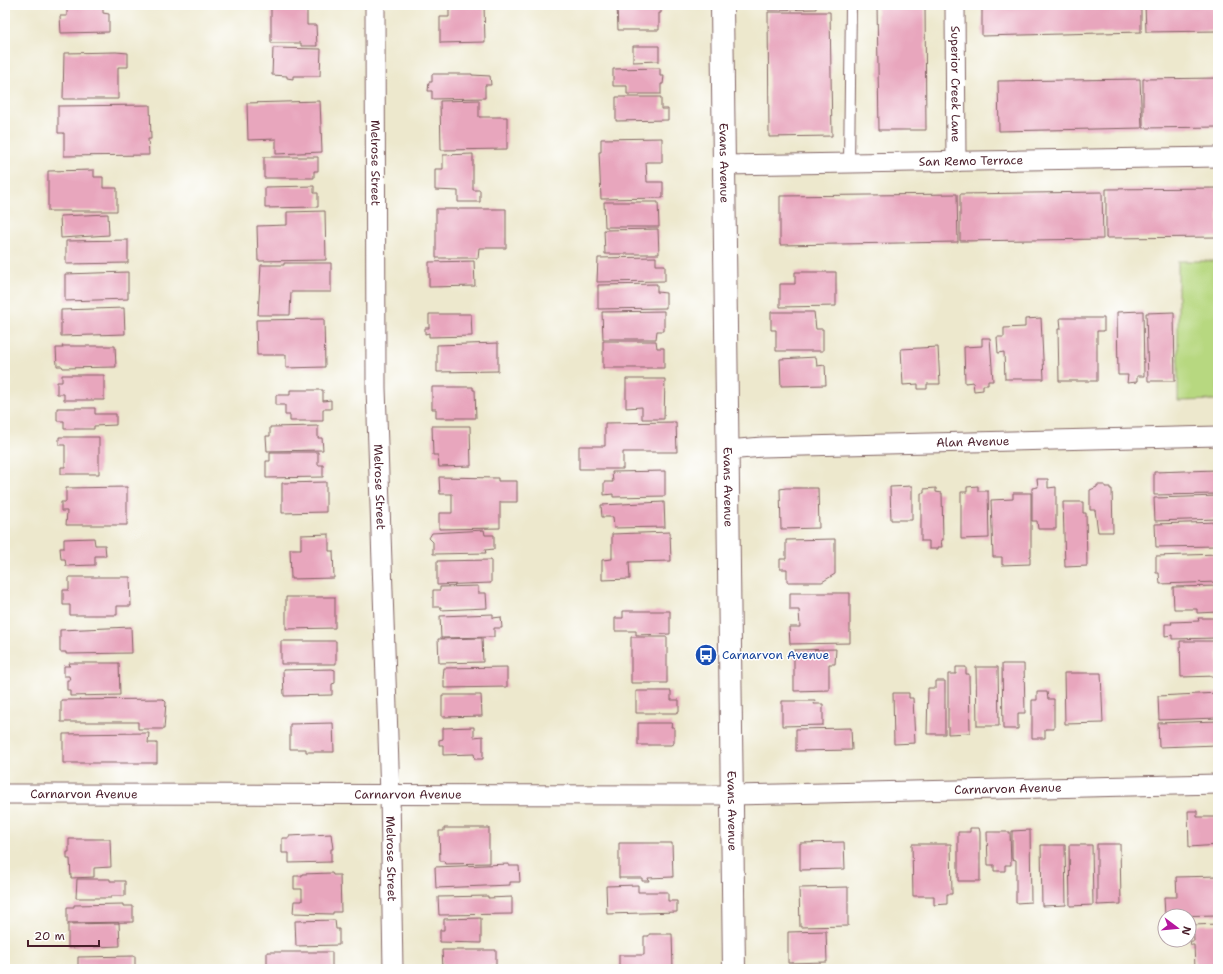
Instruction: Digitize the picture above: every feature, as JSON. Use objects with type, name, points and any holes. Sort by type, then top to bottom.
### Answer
[{"type":"street","name":"Melrose Street","points":[[375,5],[376,388],[390,796],[393,969]]},
{"type":"street","name":"Evans Avenue","points":[[722,5],[734,969]]},
{"type":"street","name":"Superior Creek Lane","points":[[955,5],[956,162]]},
{"type":"street","name":"San Remo Terrace","points":[[724,165],[1218,157]]},
{"type":"street","name":"Alan Avenue","points":[[728,450],[762,447],[1218,436]]},
{"type":"street","name":"Carnarvon Avenue","points":[[5,794],[390,796],[732,795],[1218,784]]},
{"type":"lane","points":[[849,164],[851,5]]},
{"type":"green space","points":[[1178,261],[1218,261],[1218,400],[1178,401]]},
{"type":"building","points":[[67,5],[103,5],[103,13],[109,14],[109,32],[61,33],[60,16],[67,16]]},
{"type":"building","points":[[271,5],[307,5],[307,25],[316,25],[317,46],[301,46],[301,43],[271,43]]},
{"type":"building","points":[[449,5],[484,5],[485,42],[440,43],[440,17],[449,17]]},
{"type":"building","points":[[617,5],[661,5],[661,13],[659,13],[659,30],[618,30]]},
{"type":"building","points":[[768,5],[816,5],[816,9],[768,10]]},
{"type":"building","points":[[877,5],[925,5],[926,130],[879,130]]},
{"type":"building","points":[[982,5],[1141,5],[1141,32],[982,36]]},
{"type":"building","points":[[1145,5],[1218,5],[1218,31],[1146,32]]},
{"type":"building","points":[[768,12],[830,12],[832,136],[769,137]]},
{"type":"building","points":[[633,46],[659,46],[659,61],[633,62]]},
{"type":"building","points":[[273,48],[321,49],[320,76],[293,76],[293,79],[287,78],[287,76],[272,75]]},
{"type":"building","points":[[64,53],[128,53],[128,67],[118,67],[118,99],[63,99]]},
{"type":"building","points":[[660,68],[660,76],[664,76],[663,84],[661,84],[661,94],[627,94],[627,86],[613,86],[613,69]]},
{"type":"building","points":[[432,74],[472,74],[490,76],[491,85],[485,85],[485,98],[432,99],[432,91],[428,91],[429,82],[432,82]]},
{"type":"building","points":[[1218,78],[1218,127],[1143,128],[1143,79]]},
{"type":"building","points":[[1140,79],[1142,128],[999,131],[998,81]]},
{"type":"building","points":[[616,97],[661,97],[661,109],[668,109],[668,120],[616,121]]},
{"type":"building","points":[[479,100],[479,117],[507,117],[507,149],[441,150],[440,101]]},
{"type":"building","points":[[320,101],[322,152],[276,154],[276,139],[248,140],[247,103]]},
{"type":"building","points":[[150,105],[151,139],[148,139],[149,155],[64,156],[64,133],[58,133],[58,106]]},
{"type":"building","points":[[662,138],[662,162],[646,162],[647,182],[663,182],[663,198],[601,199],[599,152],[601,152],[601,139]]},
{"type":"building","points":[[473,154],[473,190],[480,190],[480,202],[458,202],[458,191],[435,190],[435,169],[443,169],[443,155]]},
{"type":"building","points":[[264,157],[318,157],[318,171],[314,171],[314,178],[264,178]]},
{"type":"building","points":[[94,170],[94,177],[103,177],[103,188],[117,188],[117,211],[48,211],[48,171]]},
{"type":"building","points":[[314,186],[314,193],[318,193],[318,207],[265,208],[265,187]]},
{"type":"building","points":[[1218,188],[1218,237],[1106,238],[1106,189]]},
{"type":"building","points":[[1102,192],[1103,239],[960,241],[960,194]]},
{"type":"building","points":[[957,194],[958,242],[780,245],[780,196]]},
{"type":"building","points":[[604,202],[658,202],[659,227],[605,227]]},
{"type":"building","points":[[436,209],[506,209],[506,248],[479,248],[478,258],[436,258]]},
{"type":"building","points":[[325,211],[326,260],[258,261],[257,226],[287,225],[287,212]]},
{"type":"building","points":[[108,214],[109,235],[61,238],[60,216]]},
{"type":"building","points":[[658,229],[659,254],[605,254],[604,230]]},
{"type":"building","points":[[128,240],[128,263],[66,264],[66,241]]},
{"type":"building","points":[[656,257],[656,265],[665,265],[665,281],[597,282],[598,258]]},
{"type":"building","points":[[474,261],[475,286],[429,287],[429,262]]},
{"type":"building","points":[[284,263],[331,263],[331,292],[291,292],[290,315],[258,315],[261,265],[284,265]]},
{"type":"building","points":[[128,272],[128,299],[65,301],[65,274]]},
{"type":"building","points":[[795,272],[836,272],[836,306],[780,307],[780,284],[795,284]]},
{"type":"building","points":[[657,284],[657,292],[666,293],[666,308],[598,309],[598,285]]},
{"type":"building","points":[[124,308],[125,334],[61,336],[61,310]]},
{"type":"building","points":[[664,311],[664,331],[657,331],[656,339],[603,339],[602,312]]},
{"type":"building","points":[[1143,311],[1144,376],[1137,376],[1137,382],[1127,383],[1128,375],[1118,375],[1117,312]]},
{"type":"building","points":[[771,312],[814,312],[816,329],[823,329],[823,351],[776,351],[776,330],[771,330]]},
{"type":"building","points":[[1174,312],[1175,381],[1148,381],[1146,313]]},
{"type":"building","points":[[429,314],[471,314],[472,336],[429,337],[429,333],[425,334],[425,328],[429,328]]},
{"type":"building","points":[[1041,318],[1044,379],[1005,379],[1004,352],[998,353],[997,337],[1004,337],[1004,328],[1025,327],[1025,319]]},
{"type":"building","points":[[1060,318],[1104,318],[1104,331],[1097,331],[1097,381],[1059,381],[1058,329],[1061,329]]},
{"type":"building","points":[[324,319],[325,367],[286,368],[286,355],[257,355],[256,320]]},
{"type":"building","points":[[982,338],[990,338],[993,381],[988,381],[988,385],[983,385],[983,390],[974,391],[973,382],[965,383],[964,347],[982,346]]},
{"type":"building","points":[[603,341],[656,341],[657,348],[664,348],[664,368],[603,368]]},
{"type":"building","points":[[498,343],[498,371],[437,372],[437,345]]},
{"type":"building","points":[[62,346],[115,346],[116,367],[63,368],[62,366],[57,366],[56,348],[63,348]]},
{"type":"building","points":[[938,347],[940,384],[927,384],[927,389],[918,389],[918,384],[903,385],[901,349]]},
{"type":"building","points":[[816,357],[817,366],[825,365],[826,385],[781,386],[780,359]]},
{"type":"building","points":[[62,375],[104,375],[104,400],[64,400],[64,394],[57,394],[57,382],[62,382]]},
{"type":"building","points":[[626,379],[665,379],[664,419],[642,419],[642,407],[626,408]]},
{"type":"building","points":[[432,387],[473,387],[473,390],[475,390],[476,418],[436,418],[436,409],[432,409]]},
{"type":"building","points":[[290,390],[323,390],[323,401],[331,400],[331,409],[323,409],[323,421],[290,421],[290,415],[285,415],[285,405],[276,405],[276,395],[290,395]]},
{"type":"building","points":[[57,408],[95,408],[95,414],[116,414],[116,425],[94,426],[94,429],[64,429],[64,421],[57,421]]},
{"type":"building","points":[[676,422],[677,452],[623,452],[623,469],[579,469],[579,446],[605,446],[605,423]]},
{"type":"building","points":[[318,426],[318,438],[322,438],[323,450],[267,451],[266,436],[270,436],[270,427]]},
{"type":"building","points":[[432,426],[470,426],[471,466],[439,467],[438,455],[433,455]]},
{"type":"building","points":[[59,437],[99,437],[99,474],[61,474],[61,467],[65,467],[65,445],[59,445]]},
{"type":"building","points":[[270,452],[318,452],[318,465],[323,465],[323,477],[266,478],[266,461],[270,461]]},
{"type":"building","points":[[1217,470],[1218,494],[1154,495],[1154,472]]},
{"type":"building","points":[[665,471],[665,496],[613,497],[613,494],[604,495],[604,482],[613,482],[612,472]]},
{"type":"building","points":[[439,477],[498,478],[498,481],[517,481],[517,502],[500,502],[500,528],[439,529],[439,513],[452,513],[452,494],[440,494]]},
{"type":"building","points":[[1037,479],[1048,479],[1048,488],[1056,487],[1056,529],[1038,529],[1037,521],[1032,521],[1032,488],[1038,487]]},
{"type":"building","points":[[326,482],[326,512],[282,513],[282,483]]},
{"type":"building","points":[[1097,485],[1105,485],[1105,487],[1110,487],[1110,489],[1112,489],[1113,532],[1098,532],[1095,510],[1090,510],[1090,490],[1097,487]]},
{"type":"building","points":[[912,486],[912,520],[891,520],[890,487]]},
{"type":"building","points":[[978,486],[978,491],[988,491],[989,538],[961,539],[961,492],[967,492],[967,487]]},
{"type":"building","points":[[127,487],[127,525],[66,525],[67,511],[61,511],[61,502],[66,502],[66,488]]},
{"type":"building","points":[[818,488],[819,528],[781,529],[780,489]]},
{"type":"building","points":[[936,488],[936,492],[942,493],[943,540],[941,540],[942,547],[938,547],[938,549],[929,549],[929,541],[921,541],[921,493],[924,493],[924,489]]},
{"type":"building","points":[[1013,493],[1031,493],[1030,564],[1002,565],[1002,557],[993,557],[991,500],[1013,499]]},
{"type":"building","points":[[1218,496],[1218,519],[1155,521],[1154,498]]},
{"type":"building","points":[[664,502],[665,527],[614,528],[613,517],[602,517],[601,505]]},
{"type":"building","points":[[1063,502],[1083,502],[1083,513],[1086,513],[1087,566],[1065,567]]},
{"type":"building","points":[[1218,522],[1218,546],[1156,547],[1155,524]]},
{"type":"building","points":[[484,530],[485,535],[494,535],[494,549],[485,550],[486,553],[433,554],[433,542],[429,538],[432,533]]},
{"type":"building","points":[[670,532],[671,561],[629,562],[630,579],[602,580],[602,560],[612,559],[612,534]]},
{"type":"building","points":[[329,534],[329,551],[333,551],[334,578],[291,579],[290,549],[301,549],[301,535]]},
{"type":"building","points":[[94,538],[95,545],[105,545],[106,556],[95,556],[95,565],[66,566],[65,559],[61,559],[60,548],[64,548],[64,539]]},
{"type":"building","points":[[835,539],[835,574],[822,582],[787,582],[787,569],[780,569],[780,559],[786,559],[786,540]]},
{"type":"building","points":[[1218,554],[1218,582],[1160,584],[1159,573],[1156,573],[1156,556]]},
{"type":"building","points":[[491,560],[491,583],[437,585],[437,561]]},
{"type":"building","points":[[69,577],[130,577],[131,606],[117,606],[117,615],[70,615],[70,605],[63,605],[63,590],[69,590]]},
{"type":"building","points":[[478,586],[478,593],[486,593],[487,608],[441,610],[441,607],[433,607],[433,590],[440,590],[440,587]]},
{"type":"building","points":[[1218,586],[1218,612],[1197,613],[1197,609],[1174,609],[1173,587]]},
{"type":"building","points":[[790,593],[850,593],[850,643],[790,644],[789,627],[800,627],[799,610],[790,610]]},
{"type":"building","points":[[286,597],[335,597],[335,628],[286,629]]},
{"type":"building","points":[[623,611],[670,611],[670,634],[636,635],[636,631],[615,631],[615,618],[623,618]]},
{"type":"building","points":[[493,614],[493,618],[501,617],[502,628],[494,628],[494,637],[441,638],[440,616]]},
{"type":"building","points":[[1198,618],[1218,618],[1218,638],[1172,639],[1172,635],[1165,636],[1165,624],[1172,624],[1171,622],[1199,621]]},
{"type":"building","points":[[131,627],[132,653],[66,654],[66,652],[60,652],[60,630]]},
{"type":"building","points":[[631,637],[667,637],[667,683],[631,683]]},
{"type":"building","points":[[482,638],[483,662],[439,663],[438,639]]},
{"type":"building","points":[[281,641],[336,641],[336,664],[281,664]]},
{"type":"building","points":[[1180,641],[1218,641],[1218,676],[1181,677]]},
{"type":"building","points":[[836,649],[835,664],[829,664],[829,690],[794,691],[794,650]]},
{"type":"building","points":[[69,663],[119,663],[120,695],[70,696],[70,690],[67,690],[67,680],[70,680],[69,676],[64,676],[64,666],[70,666]]},
{"type":"building","points":[[1002,664],[1024,664],[1025,713],[1018,713],[1018,729],[1003,729]]},
{"type":"building","points":[[507,667],[507,687],[444,688],[444,668]]},
{"type":"building","points":[[956,667],[966,667],[966,674],[969,674],[970,733],[948,734],[948,674],[956,674]]},
{"type":"building","points":[[976,667],[998,667],[999,726],[977,726]]},
{"type":"building","points":[[283,670],[335,670],[335,683],[332,684],[332,695],[284,696]]},
{"type":"building","points":[[1064,673],[1101,673],[1103,723],[1065,724]]},
{"type":"building","points":[[936,681],[945,681],[945,734],[927,734],[928,688],[936,688]]},
{"type":"building","points":[[636,691],[671,691],[671,700],[679,700],[679,711],[676,713],[636,713]]},
{"type":"building","points":[[1037,692],[1047,692],[1048,699],[1054,699],[1054,729],[1045,729],[1045,738],[1032,738],[1032,700],[1037,700]]},
{"type":"building","points":[[893,693],[909,693],[909,698],[913,698],[915,743],[894,744]]},
{"type":"building","points":[[1218,693],[1218,718],[1159,720],[1158,696]]},
{"type":"building","points":[[442,695],[481,695],[482,716],[442,717]]},
{"type":"building","points":[[163,699],[166,702],[164,729],[138,729],[138,722],[61,722],[61,700]]},
{"type":"building","points":[[782,701],[815,701],[814,704],[823,704],[823,725],[782,726]]},
{"type":"building","points":[[1218,721],[1218,745],[1159,747],[1158,723]]},
{"type":"building","points":[[333,723],[334,752],[306,752],[306,749],[290,749],[290,724]]},
{"type":"building","points":[[638,723],[672,723],[671,727],[674,727],[674,743],[671,745],[638,745]]},
{"type":"building","points":[[474,727],[474,737],[483,736],[483,759],[475,759],[474,754],[443,755],[443,745],[439,745],[439,740],[443,739],[443,728]]},
{"type":"building","points":[[851,728],[852,750],[796,751],[796,729]]},
{"type":"building","points":[[149,733],[148,743],[157,743],[157,763],[63,763],[63,734]]},
{"type":"building","points":[[1188,811],[1197,811],[1197,817],[1218,817],[1218,845],[1189,847]]},
{"type":"building","points":[[444,828],[489,828],[489,863],[445,864],[444,861],[440,861],[439,831],[444,831]]},
{"type":"building","points":[[970,828],[979,828],[980,832],[980,881],[958,881],[958,832],[970,832]]},
{"type":"building","points":[[1030,830],[1031,902],[1016,903],[1016,860],[1012,859],[1012,831]]},
{"type":"building","points":[[987,832],[1010,832],[1011,865],[1005,865],[1005,871],[994,871],[994,865],[988,865]]},
{"type":"building","points":[[331,834],[333,849],[331,849],[331,862],[289,863],[289,853],[282,853],[282,838],[289,838],[289,836]]},
{"type":"building","points":[[69,839],[110,839],[111,867],[94,868],[94,877],[71,878],[70,859],[67,859],[67,852],[69,852]]},
{"type":"building","points":[[844,842],[845,869],[800,870],[800,843]]},
{"type":"building","points":[[619,843],[672,843],[673,877],[648,878],[649,881],[642,881],[642,878],[619,878]]},
{"type":"building","points":[[912,844],[951,844],[952,894],[947,894],[947,904],[934,905],[934,896],[913,896]]},
{"type":"building","points":[[1097,844],[1120,844],[1121,904],[1097,905]]},
{"type":"building","points":[[1041,845],[1065,845],[1066,905],[1042,906]]},
{"type":"building","points":[[1069,845],[1092,845],[1093,905],[1070,906]]},
{"type":"building","points":[[509,864],[509,866],[519,866],[520,882],[510,882],[510,885],[436,888],[435,867]]},
{"type":"building","points":[[332,873],[333,875],[340,875],[341,912],[333,912],[333,914],[293,913],[294,901],[302,901],[302,889],[294,889],[294,876],[302,876],[302,874]]},
{"type":"building","points":[[1218,876],[1218,915],[1197,915],[1197,908],[1165,908],[1164,897],[1177,897],[1176,877]]},
{"type":"building","points":[[77,879],[110,879],[110,881],[125,881],[125,896],[111,896],[111,898],[76,898]]},
{"type":"building","points":[[638,885],[638,892],[668,892],[668,901],[677,901],[677,912],[607,914],[606,886]]},
{"type":"building","points":[[848,887],[848,926],[800,927],[799,888]]},
{"type":"building","points":[[488,896],[488,898],[512,897],[512,914],[439,915],[438,897]]},
{"type":"building","points":[[123,904],[123,906],[133,906],[133,922],[67,923],[67,907],[74,907],[74,905]]},
{"type":"building","points":[[481,918],[481,943],[440,942],[440,930],[444,930],[444,919]]},
{"type":"building","points":[[335,920],[336,929],[339,929],[339,945],[296,946],[295,921]]},
{"type":"building","points":[[119,923],[120,946],[68,948],[68,924]]},
{"type":"building","points":[[1218,924],[1218,967],[1195,968],[1194,948],[1197,948],[1197,925]]},
{"type":"building","points":[[826,931],[827,962],[788,963],[788,932]]},
{"type":"building","points":[[649,934],[672,934],[673,969],[619,969],[619,955],[644,955],[644,936],[649,936]]},
{"type":"building","points":[[442,950],[496,950],[496,965],[491,965],[491,969],[443,969]]},
{"type":"building","points":[[267,952],[332,952],[332,969],[267,969]]},
{"type":"building","points":[[135,956],[135,969],[78,969],[78,957]]},
{"type":"place","name":"Carnarvon Avenue","points":[[706,655]]}]
